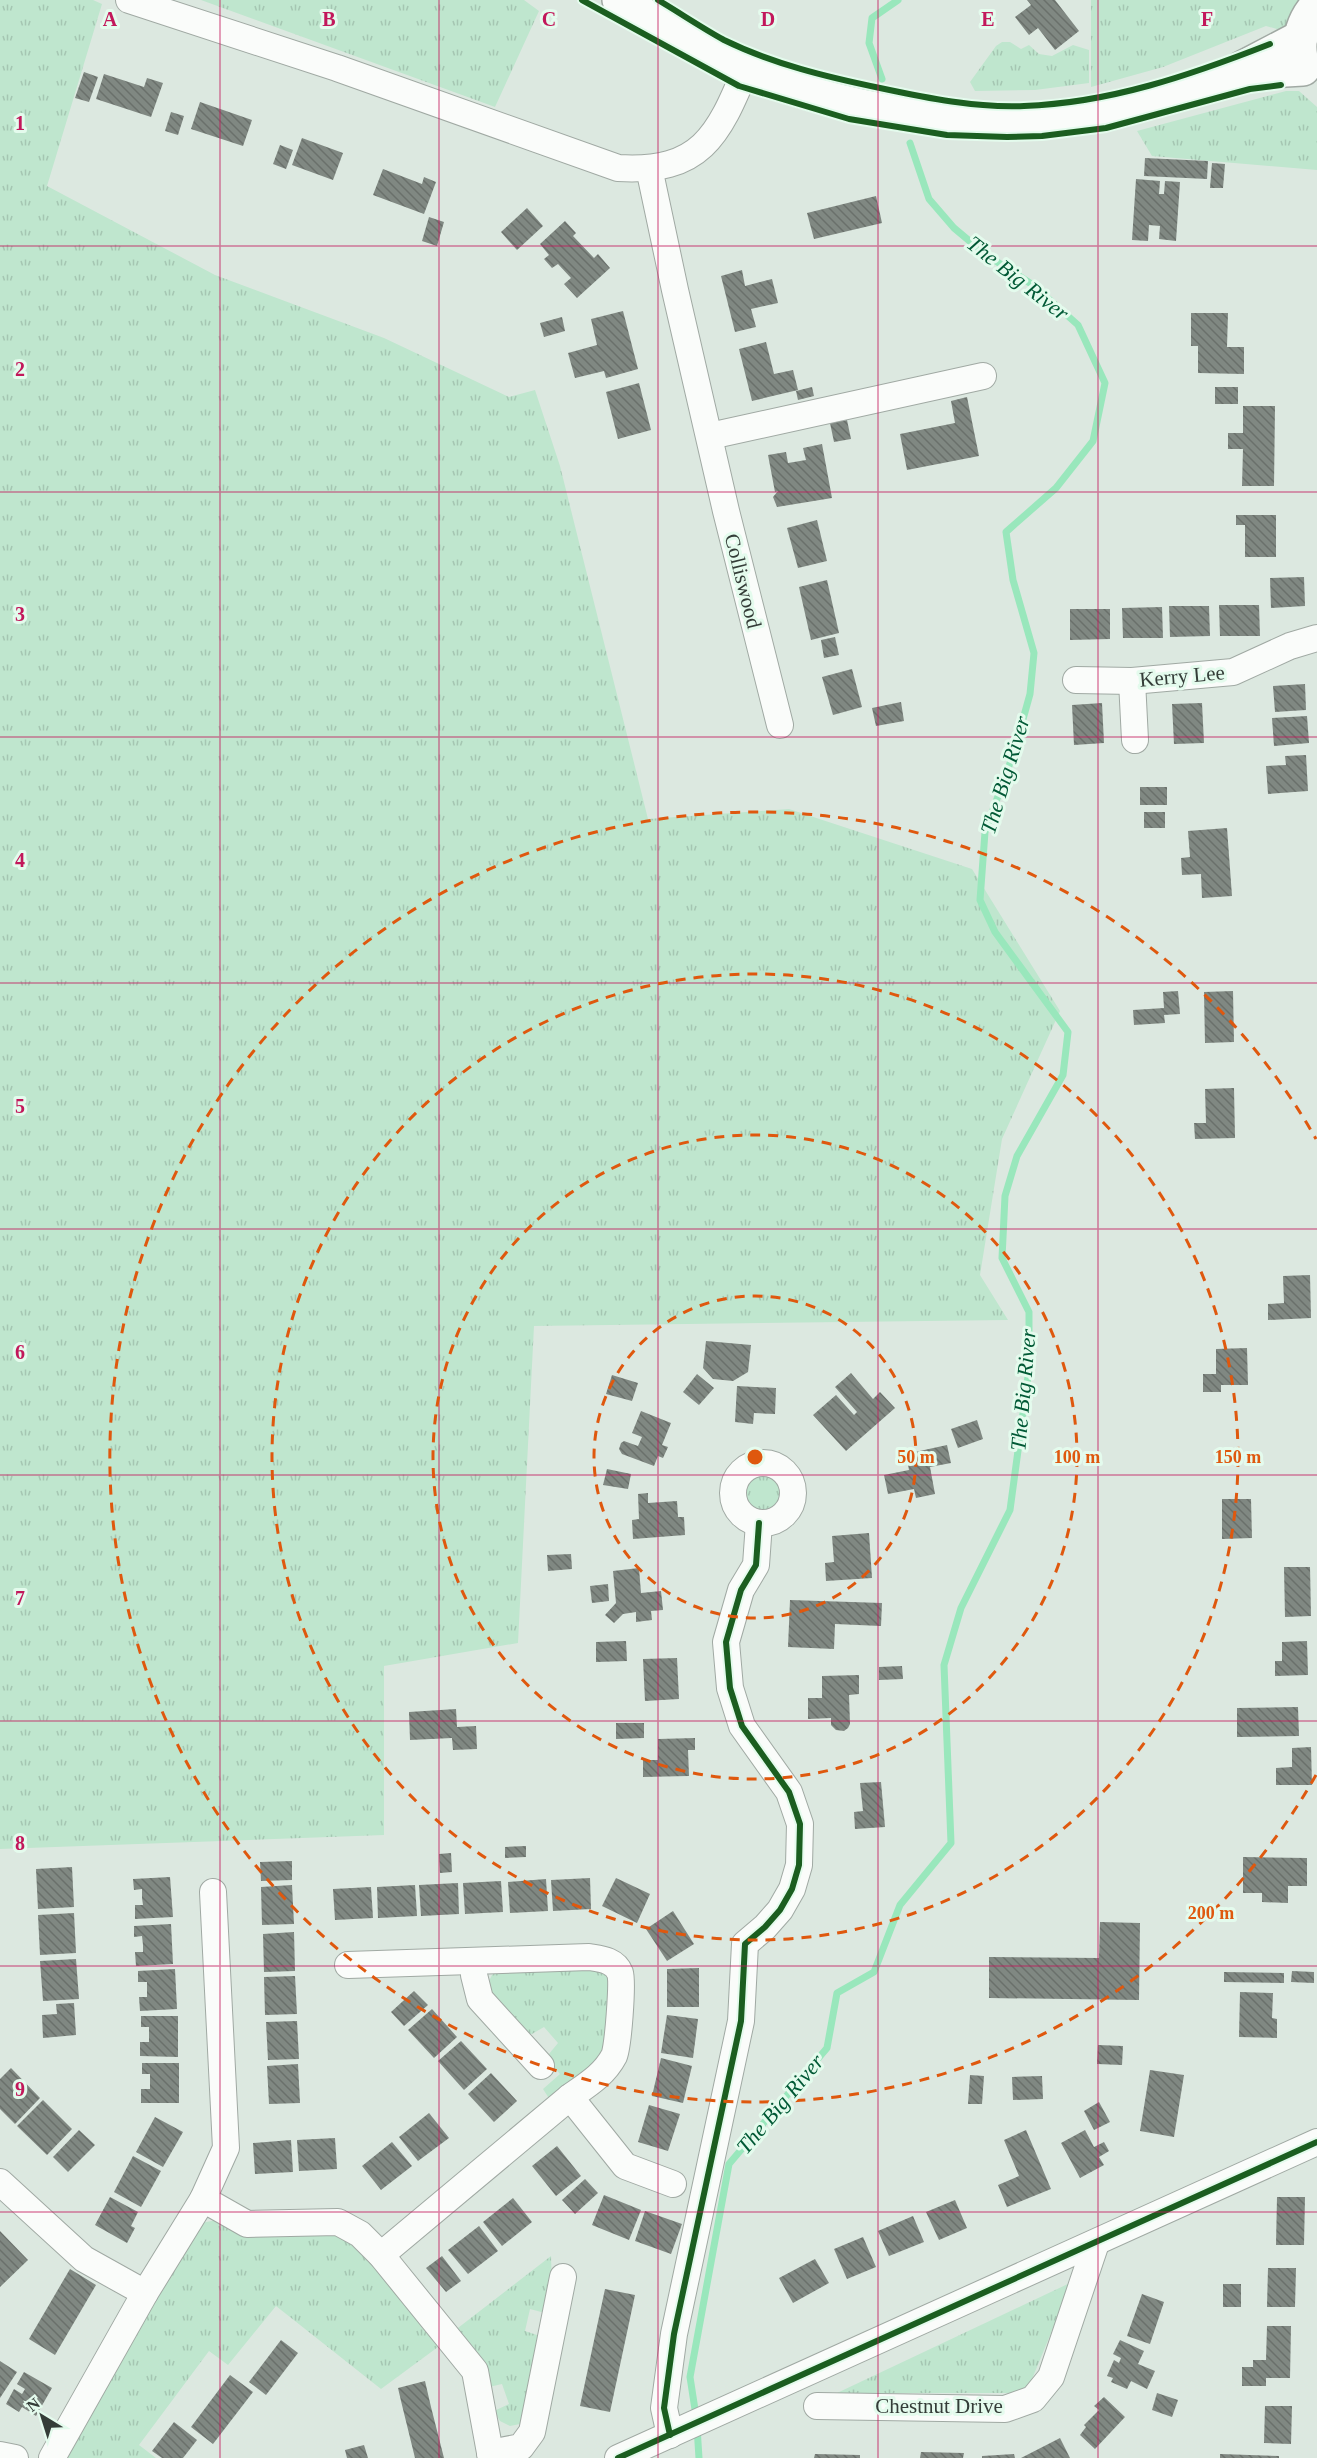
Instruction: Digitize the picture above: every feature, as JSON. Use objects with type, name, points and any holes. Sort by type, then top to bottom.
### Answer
[{"type":"street","points":[[129,0],[337,68],[618,168],[650,168],[681,159],[705,145],[718,129],[732,105],[746,69]]},
{"type":"street","points":[[619,0],[727,61],[780,84],[838,100],[909,115],[990,121],[1039,121],[1110,112],[1180,94],[1215,82],[1301,37]]},
{"type":"street","points":[[1215,82],[1310,78],[1299,49],[1307,16],[1317,5]]},
{"type":"street","name":"Colliswood","points":[[650,168],[675,290],[733,539],[780,725]]},
{"type":"street","points":[[710,436],[983,376]]},
{"type":"street","name":"Kerry Lee","points":[[1076,680],[1132,681],[1233,672],[1290,646],[1317,638]]},
{"type":"street","points":[[1132,681],[1135,740]]},
{"type":"street","points":[[676,2432],[664,2408],[674,2334],[741,2021],[745,1944],[780,1910],[792,1889],[799,1865],[800,1824],[789,1792],[742,1726],[730,1688],[726,1642],[741,1590],[756,1565],[759,1523]]},
{"type":"street","points":[[52,2458],[145,2293],[203,2199],[226,2148],[213,1892]]},
{"type":"street","points":[[348,1965],[589,1957],[608,1960],[620,1972],[622,1988],[616,2054],[603,2073],[570,2097],[381,2254]]},
{"type":"street","points":[[474,1961],[480,1999],[541,2066]]},
{"type":"street","points":[[570,2097],[625,2166],[673,2184]]},
{"type":"street","points":[[618,2458],[1317,2142]]},
{"type":"street","points":[[0,2182],[84,2259],[145,2293]]},
{"type":"street","points":[[203,2199],[247,2224],[339,2222],[360,2235],[381,2254],[475,2371],[490,2456],[521,2446],[532,2432],[563,2277]]},
{"type":"street","name":"Chestnut Drive","points":[[817,2406],[1005,2409],[1033,2399],[1051,2377],[1096,2243]]},
{"type":"street","points":[[0,2455],[15,2458]]},
{"type":"green space","points":[[0,0],[93,0],[102,4],[47,186],[215,275],[384,338],[509,397],[535,390],[560,466],[648,819],[789,809],[972,869],[1060,1011],[1002,1139],[980,1275],[1008,1320],[534,1326],[518,1643],[384,1666],[384,1835],[0,1849]]},
{"type":"green space","points":[[201,0],[524,0],[539,11],[495,107]]},
{"type":"green space","points":[[1091,0],[1310,0],[1284,31],[1266,26],[1163,67],[1091,87]]},
{"type":"green space","points":[[1002,42],[1010,42],[1021,49],[1029,45],[1039,54],[1052,56],[1073,45],[1089,50],[1089,83],[1035,90],[975,91],[970,82],[996,46]]},
{"type":"green space","points":[[1286,91],[1299,91],[1317,107],[1317,170],[1152,156],[1137,131]]},
{"type":"green space","points":[[763,1475],[776,1481],[782,1494],[776,1507],[763,1513],[750,1507],[744,1494],[750,1481]]},
{"type":"green space","points":[[595,1966],[607,1972],[611,1981],[603,2059],[552,2103],[543,2089],[560,2074],[551,2064],[549,2054],[558,2043],[544,2027],[532,2034],[521,2033],[486,1987],[492,1975],[500,1970]]},
{"type":"green space","points":[[216,2220],[340,2232],[354,2241],[438,2347],[381,2389],[276,2306],[228,2365],[209,2351],[139,2445],[156,2458],[64,2458],[197,2224]]},
{"type":"green space","points":[[551,2256],[552,2288],[545,2313],[530,2309],[525,2331],[540,2336],[525,2417],[520,2424],[510,2426],[500,2421],[494,2411],[509,2404],[502,2384],[489,2387],[454,2331]]},
{"type":"green space","points":[[1072,2282],[1030,2384],[1015,2393],[837,2393]]},
{"type":"building","points":[[1027,0],[1055,0],[1079,31],[1055,50],[1038,28],[1029,35],[1015,17],[1031,5]]},
{"type":"building","points":[[84,72],[98,77],[89,102],[75,98]]},
{"type":"building","points":[[104,74],[144,87],[147,78],[163,83],[151,117],[96,99]]},
{"type":"building","points":[[200,102],[252,120],[243,146],[191,129]]},
{"type":"building","points":[[171,112],[184,116],[178,135],[165,131]]},
{"type":"building","points":[[302,138],[343,153],[333,180],[292,165]]},
{"type":"building","points":[[280,145],[293,150],[286,169],[273,164]]},
{"type":"building","points":[[1145,158],[1208,161],[1207,179],[1144,176]]},
{"type":"building","points":[[1212,163],[1225,164],[1223,188],[1210,188]]},
{"type":"building","points":[[383,169],[422,184],[424,177],[436,182],[424,214],[373,195]]},
{"type":"building","points":[[1136,179],[1160,181],[1159,194],[1164,194],[1165,181],[1180,182],[1176,241],[1159,239],[1160,226],[1149,225],[1148,241],[1132,240]]},
{"type":"building","points":[[876,196],[882,223],[814,239],[807,213]]},
{"type":"building","points":[[527,208],[543,226],[517,250],[501,232]]},
{"type":"building","points":[[429,217],[444,222],[437,246],[422,241]]},
{"type":"building","points":[[565,221],[576,233],[573,236],[594,258],[598,254],[610,268],[577,298],[564,284],[571,278],[558,264],[552,268],[544,259],[549,255],[540,244]]},
{"type":"building","points":[[742,270],[745,286],[772,279],[778,303],[751,309],[756,327],[735,332],[721,276]]},
{"type":"building","points":[[623,311],[638,369],[606,378],[604,371],[575,378],[568,353],[597,345],[591,319]]},
{"type":"building","points":[[1191,313],[1228,313],[1227,347],[1244,347],[1244,374],[1198,373],[1198,346],[1191,346]]},
{"type":"building","points":[[562,317],[565,331],[544,337],[540,323]]},
{"type":"building","points":[[766,342],[774,374],[793,370],[798,390],[752,401],[739,349]]},
{"type":"building","points":[[639,383],[651,430],[618,439],[606,392]]},
{"type":"building","points":[[812,387],[814,396],[798,400],[796,391]]},
{"type":"building","points":[[1215,387],[1238,387],[1238,404],[1215,404]]},
{"type":"building","points":[[967,397],[979,456],[907,470],[900,434],[955,423],[951,401]]},
{"type":"building","points":[[1243,406],[1275,406],[1274,486],[1242,486],[1243,449],[1228,449],[1228,433],[1243,433]]},
{"type":"building","points":[[847,420],[851,439],[834,442],[830,423]]},
{"type":"building","points":[[822,444],[832,498],[777,507],[773,497],[778,491],[775,492],[768,455],[786,452],[788,463],[806,460],[803,448]]},
{"type":"building","points":[[1236,515],[1276,515],[1276,557],[1245,557],[1245,525],[1236,525]]},
{"type":"building","points":[[817,520],[827,561],[798,568],[787,528]]},
{"type":"building","points":[[1304,577],[1305,606],[1271,608],[1270,578]]},
{"type":"building","points":[[827,580],[839,633],[811,640],[799,587]]},
{"type":"building","points":[[1219,605],[1259,605],[1260,636],[1220,636]]},
{"type":"building","points":[[1169,606],[1209,606],[1210,636],[1170,637]]},
{"type":"building","points":[[1162,607],[1163,638],[1123,638],[1122,608]]},
{"type":"building","points":[[1070,609],[1110,609],[1110,639],[1070,640]]},
{"type":"building","points":[[835,637],[839,655],[824,658],[821,640]]},
{"type":"building","points":[[852,669],[862,707],[833,715],[822,677]]},
{"type":"building","points":[[1305,684],[1306,710],[1275,712],[1273,686]]},
{"type":"building","points":[[901,702],[904,721],[876,726],[872,708]]},
{"type":"building","points":[[1102,703],[1104,743],[1074,745],[1072,705]]},
{"type":"building","points":[[1202,703],[1204,743],[1174,744],[1172,704]]},
{"type":"building","points":[[1307,716],[1309,743],[1274,746],[1272,718]]},
{"type":"building","points":[[1306,755],[1308,791],[1268,794],[1266,766],[1286,765],[1285,756]]},
{"type":"building","points":[[1140,787],[1167,787],[1167,805],[1140,805]]},
{"type":"building","points":[[1144,812],[1165,812],[1165,828],[1144,828]]},
{"type":"building","points":[[1227,828],[1232,896],[1202,898],[1201,874],[1182,875],[1181,858],[1190,857],[1188,831]]},
{"type":"building","points":[[1178,991],[1180,1014],[1164,1015],[1165,1023],[1134,1025],[1133,1010],[1164,1008],[1163,992]]},
{"type":"building","points":[[1233,991],[1234,1042],[1205,1043],[1204,992]]},
{"type":"building","points":[[1234,1088],[1235,1138],[1195,1139],[1194,1123],[1206,1123],[1205,1089]]},
{"type":"building","points":[[1310,1275],[1311,1318],[1268,1320],[1268,1304],[1284,1303],[1283,1276]]},
{"type":"building","points":[[706,1341],[751,1345],[748,1372],[733,1381],[713,1379],[703,1368]]},
{"type":"building","points":[[1247,1348],[1248,1385],[1221,1385],[1221,1392],[1203,1392],[1203,1374],[1216,1374],[1216,1349]]},
{"type":"building","points":[[851,1373],[873,1399],[880,1392],[895,1408],[846,1451],[813,1415],[836,1395],[854,1415],[857,1412],[835,1387]]},
{"type":"building","points":[[697,1374],[714,1388],[699,1405],[683,1392]]},
{"type":"building","points":[[612,1375],[638,1383],[632,1401],[606,1394]]},
{"type":"building","points":[[737,1386],[776,1388],[775,1414],[754,1413],[753,1424],[735,1422]]},
{"type":"building","points":[[641,1411],[671,1423],[662,1445],[668,1447],[663,1458],[658,1456],[654,1466],[622,1454],[619,1449],[624,1441],[638,1446],[642,1437],[632,1433]]},
{"type":"building","points":[[977,1420],[983,1439],[958,1448],[951,1429]]},
{"type":"building","points":[[947,1445],[951,1463],[930,1467],[935,1494],[916,1498],[914,1489],[888,1494],[884,1475],[909,1470],[906,1454]]},
{"type":"building","points":[[607,1469],[631,1474],[628,1489],[603,1485]]},
{"type":"building","points":[[648,1493],[648,1503],[677,1501],[678,1517],[684,1517],[685,1535],[633,1539],[632,1520],[639,1519],[638,1494]]},
{"type":"building","points":[[1222,1499],[1251,1499],[1252,1538],[1222,1539]]},
{"type":"building","points":[[869,1533],[872,1578],[826,1581],[825,1563],[834,1562],[832,1536]]},
{"type":"building","points":[[571,1554],[572,1569],[548,1571],[547,1555]]},
{"type":"building","points":[[1284,1567],[1310,1567],[1311,1616],[1285,1617]]},
{"type":"building","points":[[639,1568],[641,1593],[661,1591],[663,1610],[651,1611],[652,1620],[636,1622],[636,1612],[623,1614],[614,1623],[605,1615],[616,1603],[613,1571]]},
{"type":"building","points":[[608,1584],[609,1601],[592,1603],[590,1586]]},
{"type":"building","points":[[790,1600],[882,1603],[881,1626],[835,1624],[834,1649],[788,1647]]},
{"type":"building","points":[[626,1641],[627,1661],[596,1662],[596,1642]]},
{"type":"building","points":[[1307,1641],[1308,1675],[1275,1676],[1275,1661],[1282,1661],[1282,1642]]},
{"type":"building","points":[[677,1658],[679,1699],[645,1701],[643,1659]]},
{"type":"building","points":[[902,1666],[903,1679],[879,1680],[879,1667]]},
{"type":"building","points":[[859,1675],[859,1694],[849,1695],[850,1724],[848,1728],[844,1731],[836,1730],[831,1725],[831,1718],[808,1719],[808,1698],[822,1698],[822,1676]]},
{"type":"building","points":[[1298,1707],[1299,1736],[1237,1737],[1237,1708]]},
{"type":"building","points":[[456,1709],[457,1727],[476,1726],[477,1749],[453,1750],[452,1738],[410,1740],[409,1712]]},
{"type":"building","points":[[616,1723],[644,1723],[644,1738],[616,1739]]},
{"type":"building","points":[[695,1738],[695,1750],[688,1750],[689,1776],[643,1777],[643,1760],[658,1760],[658,1739]]},
{"type":"building","points":[[1311,1747],[1312,1785],[1276,1785],[1276,1768],[1292,1767],[1292,1748]]},
{"type":"building","points":[[881,1782],[885,1827],[855,1829],[854,1812],[863,1811],[860,1783]]},
{"type":"building","points":[[526,1846],[526,1857],[505,1858],[505,1847]]},
{"type":"building","points":[[451,1853],[452,1872],[440,1873],[439,1854]]},
{"type":"building","points":[[1243,1857],[1307,1858],[1307,1886],[1288,1886],[1288,1903],[1262,1902],[1262,1893],[1243,1893]]},
{"type":"building","points":[[292,1861],[292,1880],[261,1881],[260,1862]]},
{"type":"building","points":[[72,1867],[74,1907],[38,1909],[36,1869]]},
{"type":"building","points":[[170,1877],[173,1917],[135,1919],[135,1905],[143,1905],[142,1889],[134,1890],[133,1879]]},
{"type":"building","points":[[590,1878],[591,1909],[553,1911],[551,1880]]},
{"type":"building","points":[[616,1878],[650,1894],[637,1923],[602,1906]]},
{"type":"building","points":[[546,1879],[548,1911],[510,1913],[508,1882]]},
{"type":"building","points":[[501,1881],[503,1912],[465,1914],[463,1883]]},
{"type":"building","points":[[458,1883],[459,1914],[421,1916],[419,1885]]},
{"type":"building","points":[[292,1885],[294,1924],[262,1925],[261,1887]]},
{"type":"building","points":[[415,1885],[417,1916],[378,1918],[377,1887]]},
{"type":"building","points":[[371,1887],[373,1918],[335,1920],[333,1889]]},
{"type":"building","points":[[673,1911],[694,1944],[667,1961],[646,1929]]},
{"type":"building","points":[[74,1913],[76,1953],[40,1955],[38,1915]]},
{"type":"building","points":[[1100,1922],[1140,1923],[1139,2000],[989,1998],[989,1957],[1099,1958]]},
{"type":"building","points":[[171,1924],[173,1964],[136,1966],[135,1952],[143,1952],[143,1945],[142,1936],[134,1937],[134,1926]]},
{"type":"building","points":[[294,1932],[295,1971],[264,1972],[263,1934]]},
{"type":"building","points":[[76,1959],[79,1999],[43,2001],[40,1961]]},
{"type":"building","points":[[699,1968],[699,2007],[667,2007],[667,1969]]},
{"type":"building","points":[[175,1969],[177,2009],[140,2011],[139,1997],[147,1997],[147,1982],[138,1982],[138,1971]]},
{"type":"building","points":[[1292,1971],[1314,1972],[1314,1983],[1291,1982]]},
{"type":"building","points":[[1224,1972],[1284,1973],[1284,1983],[1224,1982]]},
{"type":"building","points":[[295,1976],[297,2014],[265,2015],[264,1977]]},
{"type":"building","points":[[414,1991],[428,2005],[404,2026],[391,2012]]},
{"type":"building","points":[[1240,1992],[1273,1993],[1272,2018],[1277,2019],[1277,2038],[1239,2037]]},
{"type":"building","points":[[74,2003],[76,2035],[43,2038],[42,2015],[57,2014],[56,2004]]},
{"type":"building","points":[[432,2009],[457,2037],[434,2058],[408,2030]]},
{"type":"building","points":[[667,2015],[698,2019],[693,2058],[661,2053]]},
{"type":"building","points":[[141,2016],[178,2016],[178,2057],[140,2056],[140,2042],[149,2042],[149,2027],[141,2027]]},
{"type":"building","points":[[297,2021],[299,2059],[268,2060],[266,2022]]},
{"type":"building","points":[[461,2041],[487,2069],[464,2090],[438,2061]]},
{"type":"building","points":[[1098,2045],[1123,2046],[1122,2065],[1097,2064]]},
{"type":"building","points":[[661,2058],[692,2066],[683,2103],[652,2096]]},
{"type":"building","points":[[142,2063],[179,2063],[179,2103],[141,2103],[141,2089],[150,2089],[150,2074],[142,2074]]},
{"type":"building","points":[[298,2064],[300,2103],[269,2104],[267,2066]]},
{"type":"building","points":[[11,2068],[40,2098],[15,2124],[0,2109],[0,2079]]},
{"type":"building","points":[[1150,2070],[1184,2075],[1174,2137],[1140,2131]]},
{"type":"building","points":[[491,2073],[517,2101],[494,2122],[468,2094]]},
{"type":"building","points":[[970,2075],[984,2076],[982,2104],[968,2104]]},
{"type":"building","points":[[1042,2076],[1043,2099],[1013,2100],[1012,2077]]},
{"type":"building","points":[[43,2100],[72,2129],[47,2155],[17,2126]]},
{"type":"building","points":[[1099,2102],[1110,2122],[1094,2130],[1084,2111]]},
{"type":"building","points":[[649,2105],[680,2114],[668,2151],[638,2142]]},
{"type":"building","points":[[429,2113],[449,2138],[418,2161],[399,2137]]},
{"type":"building","points":[[155,2117],[183,2132],[163,2167],[136,2152]]},
{"type":"building","points":[[79,2130],[95,2145],[68,2172],[53,2157]]},
{"type":"building","points":[[1026,2130],[1051,2189],[1007,2207],[998,2185],[1019,2176],[1004,2140]]},
{"type":"building","points":[[1085,2130],[1094,2147],[1104,2142],[1109,2151],[1099,2157],[1104,2165],[1080,2178],[1061,2143]]},
{"type":"building","points":[[335,2138],[337,2169],[299,2171],[297,2140]]},
{"type":"building","points":[[291,2140],[293,2172],[255,2174],[253,2143]]},
{"type":"building","points":[[392,2142],[412,2166],[381,2190],[362,2166]]},
{"type":"building","points":[[557,2146],[581,2176],[556,2196],[532,2166]]},
{"type":"building","points":[[133,2156],[161,2171],[141,2207],[114,2192]]},
{"type":"building","points":[[585,2179],[598,2193],[575,2214],[562,2200]]},
{"type":"building","points":[[604,2195],[641,2210],[629,2240],[592,2225]]},
{"type":"building","points":[[110,2197],[138,2212],[131,2226],[135,2228],[127,2243],[95,2225]]},
{"type":"building","points":[[1277,2197],[1305,2197],[1304,2245],[1276,2245]]},
{"type":"building","points":[[513,2198],[532,2222],[502,2246],[483,2222]]},
{"type":"building","points":[[955,2200],[967,2228],[939,2240],[926,2212]]},
{"type":"building","points":[[645,2211],[682,2224],[671,2254],[635,2241]]},
{"type":"building","points":[[913,2216],[924,2242],[889,2256],[878,2231]]},
{"type":"building","points":[[479,2226],[498,2251],[468,2274],[448,2250]]},
{"type":"building","points":[[0,2231],[28,2260],[0,2287]]},
{"type":"building","points":[[863,2237],[876,2267],[847,2279],[834,2249]]},
{"type":"building","points":[[442,2256],[461,2281],[446,2292],[426,2268]]},
{"type":"building","points":[[815,2259],[829,2283],[793,2303],[779,2278]]},
{"type":"building","points":[[1268,2268],[1296,2268],[1295,2307],[1267,2307]]},
{"type":"building","points":[[70,2269],[96,2285],[55,2355],[29,2339]]},
{"type":"building","points":[[1223,2284],[1241,2284],[1241,2307],[1223,2307]]},
{"type":"building","points":[[605,2289],[635,2295],[610,2412],[580,2406]]},
{"type":"building","points":[[1142,2294],[1164,2302],[1150,2344],[1127,2336]]},
{"type":"building","points":[[1267,2326],[1291,2326],[1290,2378],[1266,2378],[1266,2386],[1242,2386],[1242,2367],[1253,2367],[1253,2360],[1266,2360]]},
{"type":"building","points":[[281,2340],[298,2353],[266,2395],[249,2382]]},
{"type":"building","points":[[1120,2340],[1144,2351],[1138,2364],[1155,2371],[1147,2389],[1131,2381],[1127,2389],[1111,2382],[1113,2378],[1107,2376],[1114,2360],[1119,2363],[1121,2358],[1113,2354]]},
{"type":"building","points":[[0,2361],[17,2372],[0,2398]]},
{"type":"building","points":[[24,2372],[52,2388],[36,2416],[22,2407],[19,2412],[6,2404],[14,2389],[22,2394],[25,2389],[17,2384]]},
{"type":"building","points":[[230,2375],[253,2392],[213,2444],[191,2427]]},
{"type":"building","points":[[425,2381],[444,2458],[415,2458],[398,2388]]},
{"type":"building","points":[[1157,2393],[1178,2400],[1172,2417],[1152,2410]]},
{"type":"building","points":[[1104,2397],[1125,2417],[1095,2449],[1080,2435],[1086,2427],[1084,2425],[1099,2410],[1094,2406]]},
{"type":"building","points":[[1265,2406],[1292,2406],[1291,2444],[1264,2443]]},
{"type":"building","points":[[174,2422],[197,2440],[183,2458],[162,2458],[152,2451]]},
{"type":"building","points":[[1060,2438],[1070,2458],[1021,2458]]},
{"type":"building","points":[[364,2445],[368,2458],[347,2458],[345,2450]]},
{"type":"building","points":[[921,2452],[964,2453],[963,2458],[920,2458]]},
{"type":"building","points":[[815,2454],[860,2455],[860,2458],[814,2458]]},
{"type":"building","points":[[1014,2454],[1015,2458],[982,2458],[982,2456]]},
{"type":"building","points":[[1220,2454],[1279,2456],[1279,2458],[1220,2458]]},
{"type":"waterway","name":"The Big River","points":[[882,79],[869,43],[872,18],[898,0]]},
{"type":"waterway","name":"The Big River","points":[[696,2416],[690,2377],[729,2164],[827,2048],[837,1993],[874,1972],[900,1905],[951,1843],[944,1665],[961,1608],[1010,1510],[1029,1369],[1029,1312],[1002,1258],[1005,1196],[1017,1156],[1063,1075],[1068,1032],[995,932],[980,900],[985,832],[1013,755],[1030,694],[1034,653],[1013,580],[1006,532],[1056,488],[1093,441],[1105,383],[1078,325],[1033,285],[985,254],[954,228],[929,199],[910,143]]},
{"type":"waterway","name":"The Big River","points":[[697,2427],[699,2458]]},
{"type":"cycle path","points":[[582,0],[739,86],[849,119],[947,135],[1042,136],[1106,128],[1250,89],[1281,85]]},
{"type":"cycle path","points":[[658,0],[724,40],[781,63],[898,92],[988,105],[1056,104],[1119,93],[1150,86],[1270,44]]},
{"type":"cycle path","points":[[670,2435],[664,2408],[674,2334],[741,2021],[745,1944],[780,1910],[792,1889],[799,1865],[800,1824],[789,1792],[742,1726],[730,1688],[726,1642],[741,1590],[756,1565],[759,1523]]},
{"type":"cycle path","points":[[618,2458],[1317,2142]]}]
